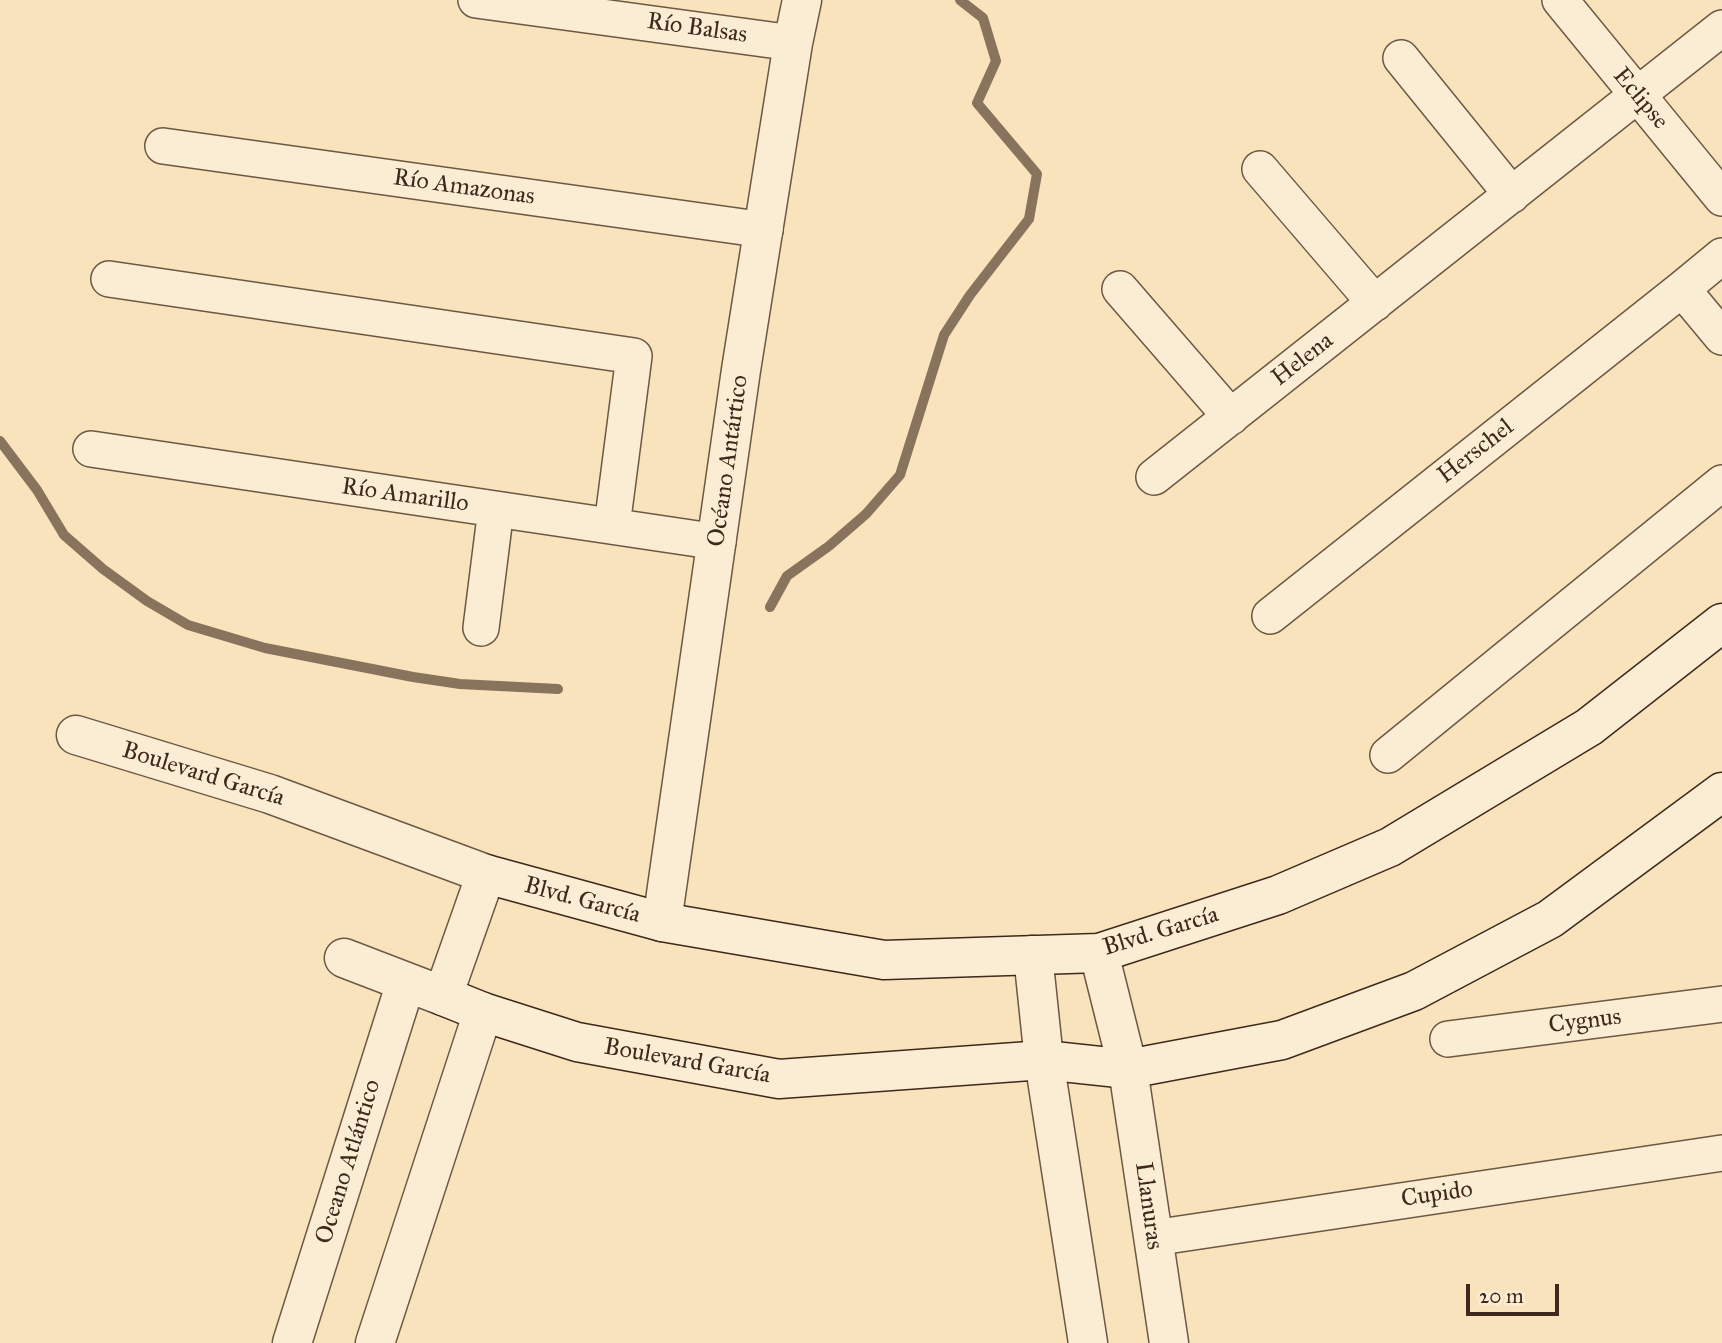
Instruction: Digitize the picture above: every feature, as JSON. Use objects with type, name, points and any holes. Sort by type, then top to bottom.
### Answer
[{"type":"street","name":"Río Balsas","points":[[476,0],[793,43]]},
{"type":"street","name":"Océano Antártico","points":[[662,922],[741,370],[802,0]]},
{"type":"street","name":"Eclipse","points":[[1560,0],[1722,198]]},
{"type":"street","name":"Helena","points":[[1154,477],[1722,28]]},
{"type":"street","points":[[1401,58],[1512,195]]},
{"type":"street","name":"Río Amazonas","points":[[163,146],[765,230]]},
{"type":"street","points":[[1260,169],[1375,303]]},
{"type":"street","name":"Herschel","points":[[1270,615],[1722,256]]},
{"type":"street","points":[[109,279],[634,356],[612,526]]},
{"type":"street","points":[[1120,289],[1231,417]]},
{"type":"street","points":[[1682,289],[1722,337]]},
{"type":"street","name":"Río Amarillo","points":[[91,449],[718,542]]},
{"type":"street","points":[[1388,755],[1722,483]]},
{"type":"street","points":[[481,628],[496,509]]},
{"type":"street","name":"Blvd. García","points":[[486,874],[662,922],[884,960],[1099,953],[1278,895],[1390,847],[1589,727],[1722,623]]},
{"type":"street","name":"Boulevard García","points":[[76,735],[270,794],[486,874]]},
{"type":"street","points":[[1044,1060],[1128,1069],[1282,1040],[1414,991],[1550,919],[1722,792]]},
{"type":"street","points":[[443,996],[486,874]]},
{"type":"street","name":"Llanuras","points":[[1099,953],[1128,1069],[1169,1343]]},
{"type":"street","points":[[1033,955],[1044,1060],[1088,1343]]},
{"type":"street","name":"Boulevard García","points":[[344,958],[483,1013],[576,1042],[779,1079],[1044,1060]]},
{"type":"street","name":"Oceano Atlántico","points":[[292,1343],[406,982]]},
{"type":"street","name":"Cygnus","points":[[1448,1039],[1722,1004]]},
{"type":"street","points":[[375,1343],[483,1013]]},
{"type":"street","name":"Cupido","points":[[1153,1238],[1722,1153]]},
{"type":"waterway","points":[[770,607],[787,576],[829,546],[866,514],[900,475],[944,335],[970,295],[1029,219],[1037,174],[977,103],[996,61],[983,18],[960,0]]},
{"type":"waterway","points":[[0,441],[37,490],[64,535],[103,569],[147,601],[188,625],[265,648],[413,677],[460,684],[558,689]]}]
